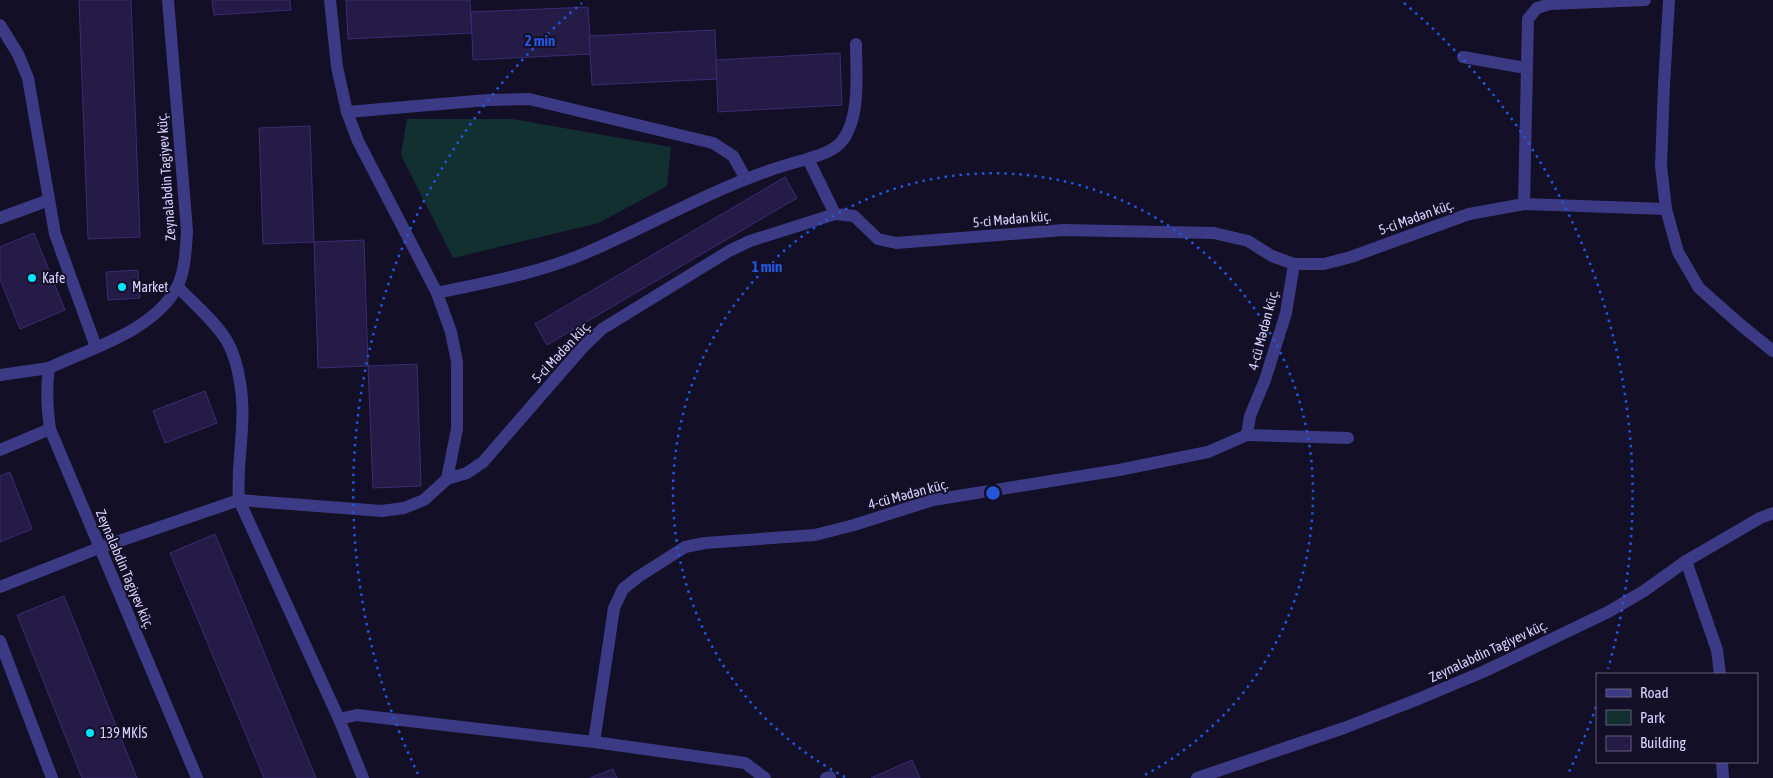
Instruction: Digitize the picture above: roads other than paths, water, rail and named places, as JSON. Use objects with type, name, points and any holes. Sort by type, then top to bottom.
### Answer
[{"type":"street","name":"Zeynalabdin Tagiyev küç.","points":[[0,375],[49,368],[133,330],[152,317],[178,287],[185,259],[187,231],[168,0]]},
{"type":"street","points":[[0,586],[99,548],[239,500],[382,511],[404,508],[424,500],[446,479],[457,428],[457,362],[451,332],[437,293],[358,141],[347,112],[337,67],[330,0]]},
{"type":"street","points":[[1524,204],[1528,19],[1537,8],[1550,4],[1645,0]]},
{"type":"street","points":[[1669,0],[1662,166],[1666,209],[1678,252],[1699,288],[1742,326],[1773,350]]},
{"type":"street","points":[[0,26],[18,54],[28,78],[56,234],[96,347]]},
{"type":"street","points":[[437,293],[556,265],[587,253],[746,179],[780,166],[827,152],[841,143],[851,127],[856,97],[856,44]]},
{"type":"street","points":[[1463,57],[1526,68]]},
{"type":"street","points":[[347,112],[488,100],[529,99],[713,143],[733,156],[746,179]]},
{"type":"street","points":[[808,159],[835,214]]},
{"type":"street","points":[[0,218],[49,200]]},
{"type":"street","name":"5-ci Mədən küç.","points":[[446,479],[467,473],[482,462],[582,347],[602,329],[729,251],[750,241],[835,214],[854,216],[878,239],[896,242],[1063,230],[1214,233],[1248,241],[1272,256],[1294,264],[1324,264],[1351,257],[1469,214],[1524,204],[1666,209]]},
{"type":"street","name":"4-cü Mədən küç.","points":[[594,742],[614,608],[623,589],[638,577],[685,547],[705,543],[815,535],[854,525],[933,500],[1119,470],[1208,452],[1247,435],[1250,416],[1265,380],[1286,313],[1294,264]]},
{"type":"street","points":[[178,287],[227,341],[238,370],[242,426],[238,485],[239,500],[339,719],[363,778]]},
{"type":"street","name":"Zeynalabdin Tagiyev küç.","points":[[49,368],[46,385],[46,406],[50,429],[197,778]]},
{"type":"street","points":[[0,450],[50,429]]},
{"type":"street","points":[[1247,435],[1348,438]]},
{"type":"street","name":"Zeynalabdin Tagiyev küç.","points":[[1197,778],[1344,728],[1485,671],[1608,612],[1644,591],[1686,561],[1760,518],[1773,513]]},
{"type":"street","points":[[1686,561],[1717,650],[1720,673]]},
{"type":"street","points":[[0,641],[4,666],[52,778]]},
{"type":"street","points":[[339,719],[357,715],[594,742],[745,763],[765,778]]},
{"type":"street","points":[[1722,763],[1722,778]]},
{"type":"place","name":"Kafe","points":[[32,278]]},
{"type":"place","name":"Market","points":[[122,287]]},
{"type":"place","name":"139 MKİS","points":[[90,733]]}]
